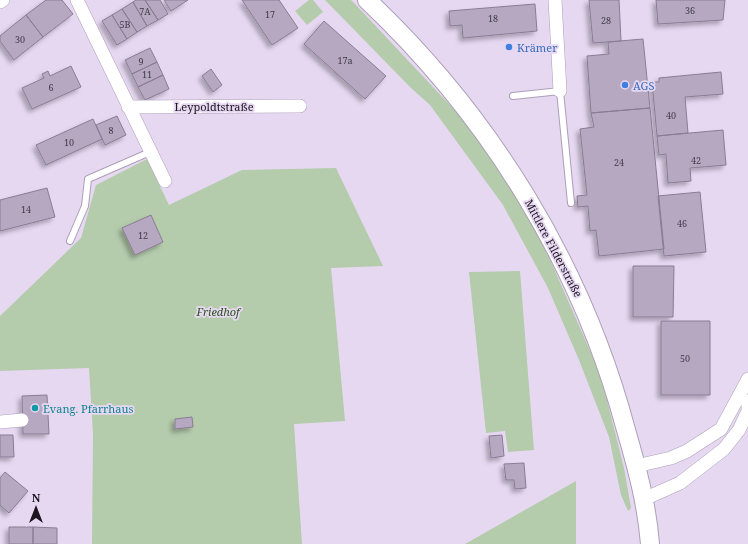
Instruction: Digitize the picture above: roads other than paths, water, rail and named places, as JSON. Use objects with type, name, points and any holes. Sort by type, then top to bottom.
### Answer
[{"type":"main road","name":"Mittlere Filderstraße","points":[[367,0],[436,71],[473,117],[506,164],[542,221],[572,280],[605,359],[617,394],[644,499],[650,544]]},
{"type":"street","points":[[77,0],[165,181]]},
{"type":"street","points":[[555,0],[560,91]]},
{"type":"street","name":"Leypoldtstraße","points":[[128,107],[300,106]]},
{"type":"street","points":[[636,466],[671,458],[687,452],[721,429],[748,379]]},
{"type":"street","points":[[644,499],[680,483],[724,449],[739,430],[748,411],[748,401]]},
{"type":"street","points":[[0,422],[22,420]]},
{"type":"lane","points":[[513,96],[560,91],[571,203]]},
{"type":"lane","points":[[70,241],[85,206],[88,179],[150,152]]},
{"type":"place","name":"Krämer","points":[[509,47]]},
{"type":"place","name":"AGS","points":[[625,85]]},
{"type":"place","name":"Evang. Pfarrhaus","points":[[35,408]]},
{"type":"park label","name":"Friedhof","points":[[218,311]]}]
